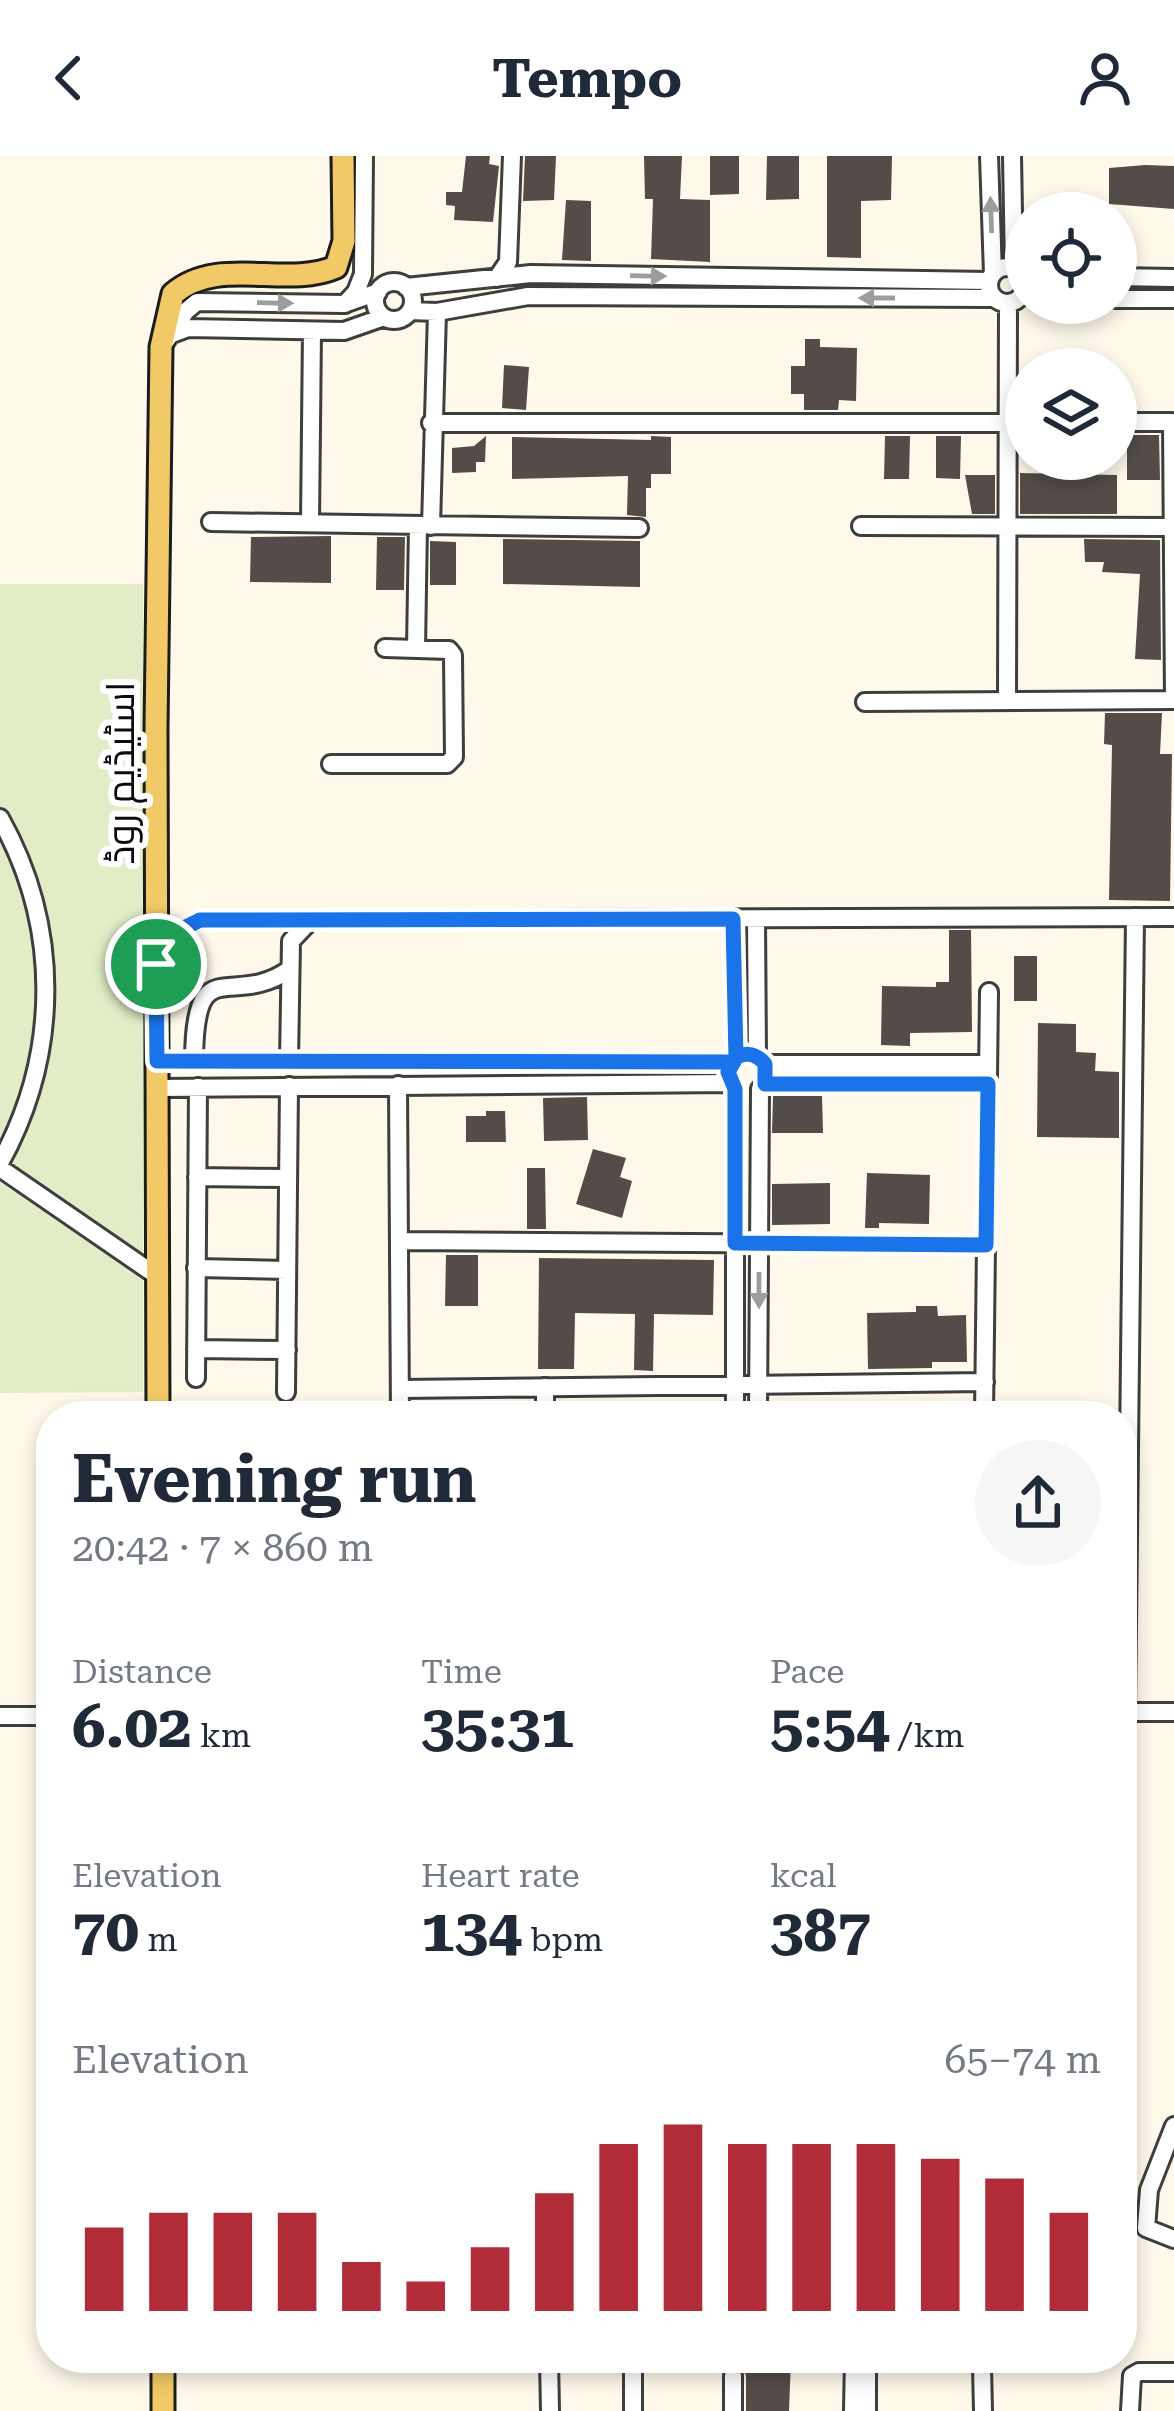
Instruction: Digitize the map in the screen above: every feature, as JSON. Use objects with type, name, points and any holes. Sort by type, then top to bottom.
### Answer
[{"type":"main road","name":"اسٹیڈیم روڈ","points":[[158,1401],[156,964],[166,341],[173,294],[194,281],[221,275],[310,274],[336,267],[343,251],[343,156]]},
{"type":"main road","points":[[163,2373],[163,2411]]},
{"type":"street","points":[[344,304],[356,292],[363,274],[364,156]]},
{"type":"street","points":[[497,278],[508,262],[512,156]]},
{"type":"street","points":[[989,156],[1005,292]]},
{"type":"street","points":[[1012,156],[1015,192]]},
{"type":"street","points":[[166,341],[197,302],[344,304],[378,292],[389,282],[406,287],[531,274],[1005,292]]},
{"type":"street","points":[[1137,277],[1174,278]]},
{"type":"street","points":[[378,292],[377,311],[398,320],[413,303],[406,287]]},
{"type":"street","points":[[410,311],[437,312],[529,296],[1005,292]]},
{"type":"street","points":[[1137,299],[1174,299]]},
{"type":"street","points":[[416,649],[437,312]]},
{"type":"street","points":[[166,341],[188,328],[344,331],[384,317]]},
{"type":"street","points":[[310,523],[312,331]]},
{"type":"street","points":[[865,702],[1174,700],[1172,422],[1137,422]]},
{"type":"street","points":[[431,424],[1005,423]]},
{"type":"street","points":[[1007,701],[1012,480]]},
{"type":"street","points":[[211,521],[639,528]]},
{"type":"street","points":[[861,526],[1173,527]]},
{"type":"street","points":[[331,764],[447,764],[454,757],[453,655],[449,650],[385,648]]},
{"type":"street","points":[[0,818],[37,909],[46,988],[38,1068],[0,1166],[157,1276]]},
{"type":"street","points":[[1128,1401],[1135,917]]},
{"type":"street","points":[[156,964],[182,929],[200,920],[1174,917]]},
{"type":"street","points":[[289,1061],[291,941],[312,919]]},
{"type":"street","points":[[733,919],[735,1401]]},
{"type":"street","points":[[756,919],[763,1086],[758,1401]]},
{"type":"street","points":[[194,1060],[194,1021],[207,994],[223,985],[262,983],[290,969]]},
{"type":"street","points":[[985,1401],[989,992]]},
{"type":"street","points":[[157,1061],[988,1064]]},
{"type":"street","points":[[157,1088],[732,1086],[745,1094],[763,1086],[988,1084]]},
{"type":"street","points":[[398,1085],[400,1401]]},
{"type":"street","points":[[286,1392],[289,1086]]},
{"type":"street","points":[[196,1378],[198,1087]]},
{"type":"street","points":[[197,1177],[288,1178]]},
{"type":"street","points":[[399,1241],[986,1245]]},
{"type":"street","points":[[196,1268],[287,1270]]},
{"type":"street","points":[[196,1349],[286,1350]]},
{"type":"street","points":[[400,1389],[985,1382]]},
{"type":"street","points":[[545,1387],[545,1401]]},
{"type":"street","points":[[1137,1712],[1174,1712]]},
{"type":"street","points":[[0,1715],[36,1716]]},
{"type":"street","points":[[1174,2126],[1149,2190],[1146,2228],[1174,2239]]},
{"type":"street","points":[[1130,2411],[1132,2376],[1174,2372]]},
{"type":"street","points":[[549,2373],[550,2411]]},
{"type":"street","points":[[633,2373],[633,2411]]},
{"type":"street","points":[[853,2411],[854,2373]]},
{"type":"street","points":[[867,2373],[867,2411]]},
{"type":"street","points":[[982,2373],[983,2411]]},
{"type":"street","points":[[733,2376],[733,2411]]},
{"type":"green space","points":[[0,584],[143,584],[143,1392],[0,1393]]},
{"type":"building","points":[[466,156],[490,156],[489,164],[499,166],[493,222],[454,220],[455,206],[446,205],[446,192],[462,192]]},
{"type":"building","points":[[525,156],[556,156],[554,200],[523,201]]},
{"type":"building","points":[[644,156],[682,156],[680,199],[710,200],[710,262],[651,259],[653,199],[645,199]]},
{"type":"building","points":[[710,156],[739,156],[739,194],[710,195]]},
{"type":"building","points":[[767,156],[799,156],[799,199],[766,200]]},
{"type":"building","points":[[827,156],[892,156],[891,200],[861,201],[861,258],[827,257]]},
{"type":"building","points":[[1174,166],[1174,209],[1137,206],[1137,192],[1109,192],[1109,168]]},
{"type":"building","points":[[566,200],[591,201],[591,261],[562,260]]},
{"type":"building","points":[[805,339],[820,339],[820,347],[857,348],[856,401],[839,400],[838,410],[804,410],[804,394],[791,394],[791,366],[805,366]]},
{"type":"building","points":[[504,365],[529,367],[526,410],[502,408]]},
{"type":"building","points":[[1137,435],[1159,435],[1160,480],[1137,480]]},
{"type":"building","points":[[486,436],[485,462],[476,462],[476,472],[452,473],[452,448],[474,446]]},
{"type":"building","points":[[651,436],[671,437],[671,474],[651,474],[646,517],[627,515],[628,476],[512,479],[512,437],[651,440]]},
{"type":"building","points":[[885,436],[910,436],[909,479],[884,479]]},
{"type":"building","points":[[936,436],[961,436],[960,479],[936,478]]},
{"type":"building","points":[[965,475],[995,475],[995,514],[972,514]]},
{"type":"building","points":[[1020,480],[1117,480],[1117,514],[1020,514]]},
{"type":"building","points":[[331,536],[331,583],[250,582],[251,537]]},
{"type":"building","points":[[377,537],[405,537],[404,590],[376,590]]},
{"type":"building","points":[[503,539],[640,541],[640,587],[503,584]]},
{"type":"building","points":[[1084,539],[1160,540],[1161,660],[1135,659],[1140,574],[1102,572],[1104,562],[1085,562]]},
{"type":"building","points":[[430,541],[456,542],[456,585],[430,585]]},
{"type":"building","points":[[1105,713],[1162,713],[1160,754],[1172,754],[1170,901],[1109,900],[1112,745],[1104,744]]},
{"type":"building","points":[[949,930],[971,930],[972,1032],[910,1033],[910,1046],[881,1045],[882,986],[936,987],[936,982],[949,982]]},
{"type":"building","points":[[1014,956],[1037,956],[1037,1001],[1014,1001]]},
{"type":"building","points":[[1038,1023],[1076,1024],[1076,1052],[1096,1053],[1095,1071],[1119,1072],[1119,1138],[1037,1137]]},
{"type":"building","points":[[773,1096],[822,1096],[823,1133],[772,1133]]},
{"type":"building","points":[[587,1097],[588,1140],[544,1141],[543,1098]]},
{"type":"building","points":[[486,1111],[505,1111],[506,1142],[466,1142],[466,1116],[486,1116]]},
{"type":"building","points":[[593,1149],[626,1158],[620,1177],[632,1181],[622,1218],[576,1204]]},
{"type":"building","points":[[527,1168],[545,1168],[546,1229],[527,1229]]},
{"type":"building","points":[[867,1173],[930,1175],[929,1224],[879,1223],[879,1228],[865,1228]]},
{"type":"building","points":[[830,1183],[830,1224],[772,1225],[772,1184]]},
{"type":"building","points":[[446,1255],[478,1255],[478,1306],[445,1306]]},
{"type":"building","points":[[539,1258],[714,1260],[713,1315],[654,1314],[653,1371],[634,1370],[635,1314],[575,1313],[574,1369],[538,1369]]},
{"type":"building","points":[[916,1306],[937,1306],[938,1316],[966,1315],[967,1362],[868,1369],[867,1313],[916,1312]]},
{"type":"building","points":[[790,2373],[789,2411],[746,2411],[746,2376]]},
{"type":"route","points":[[156,964],[157,1061],[731,1062],[746,1054],[765,1064],[765,1084],[988,1084],[986,1245],[735,1243],[735,1089],[728,1072],[731,1062],[736,1058],[733,919],[200,920],[182,929],[156,964]]}]
